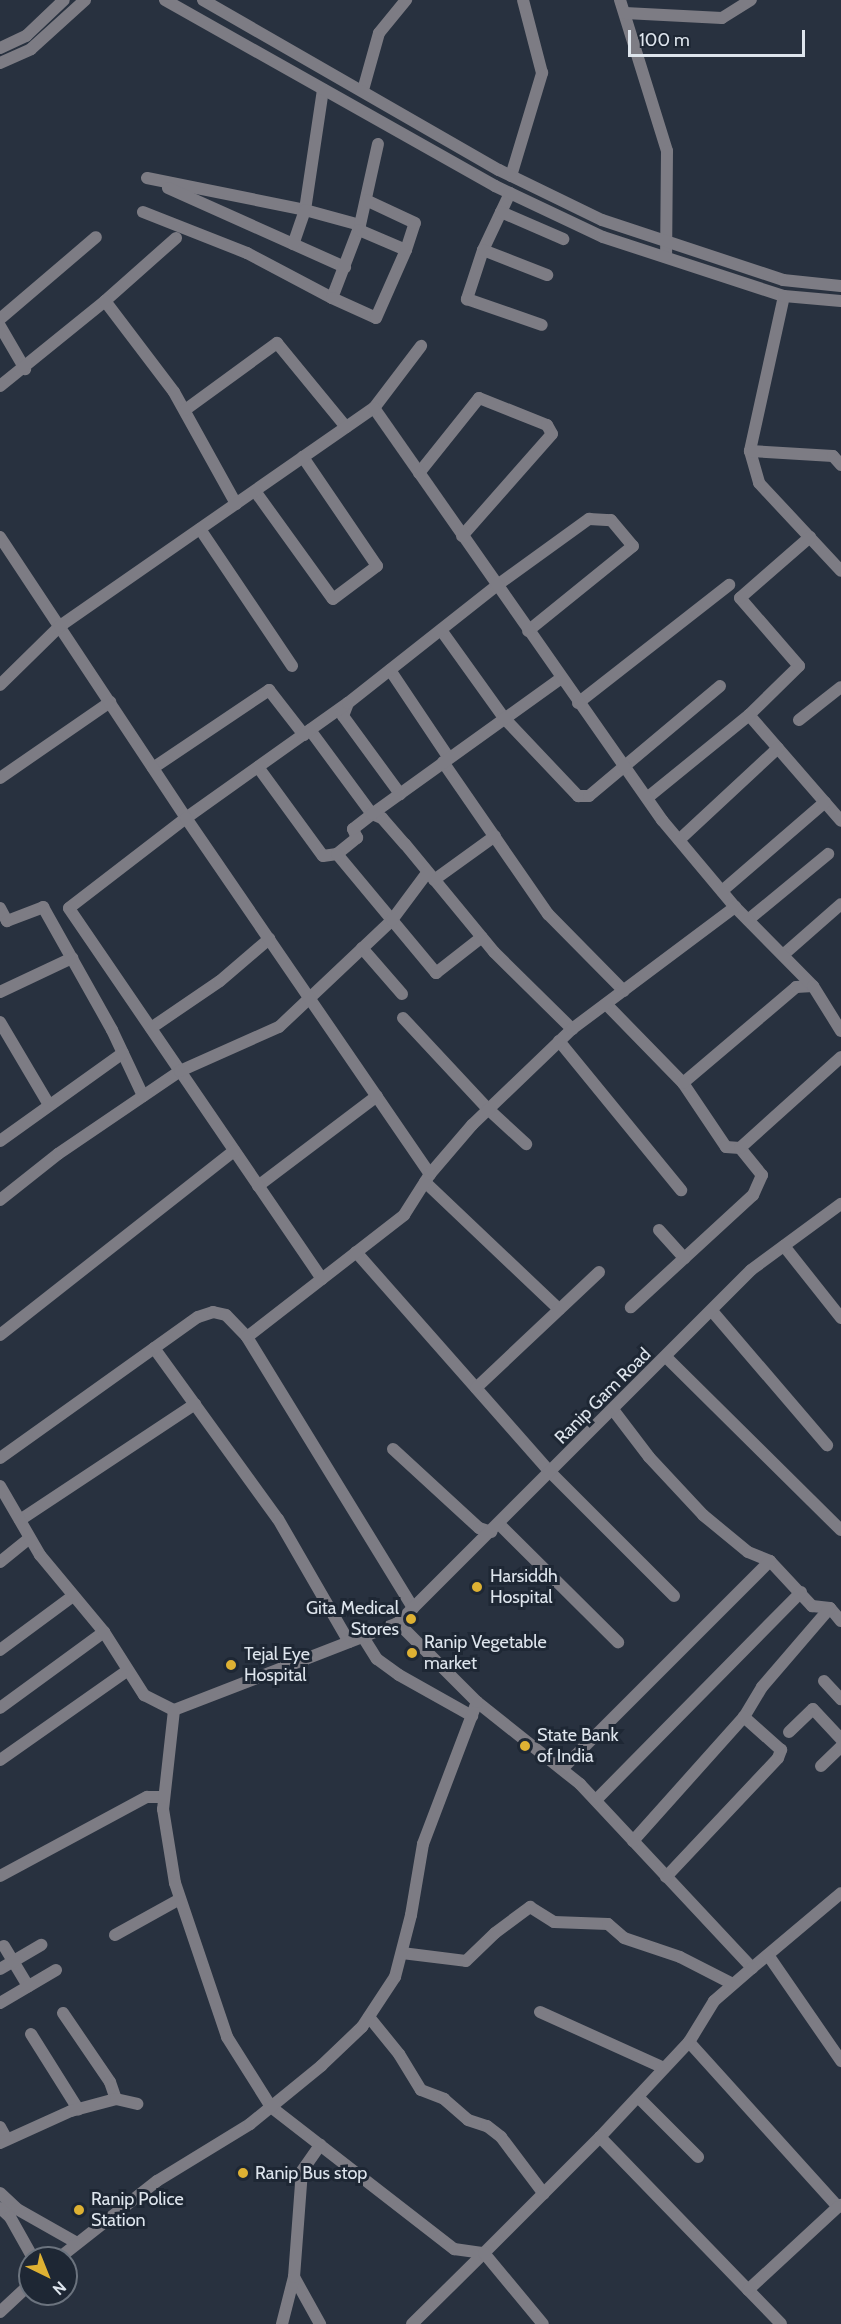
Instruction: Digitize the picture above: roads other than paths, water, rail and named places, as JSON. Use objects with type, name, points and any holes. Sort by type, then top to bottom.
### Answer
[{"type":"street","points":[[0,48],[26,36],[64,0]]},
{"type":"street","points":[[0,63],[31,49],[85,0]]},
{"type":"street","points":[[165,0],[510,193],[603,237],[784,296],[841,301]]},
{"type":"street","points":[[202,0],[511,176],[602,220],[783,280],[841,286]]},
{"type":"street","points":[[363,90],[379,33],[406,0]]},
{"type":"street","points":[[511,176],[542,73],[523,0]]},
{"type":"street","points":[[620,0],[667,151],[668,242],[666,256]]},
{"type":"street","points":[[625,13],[722,18],[751,0]]},
{"type":"street","points":[[293,244],[305,210],[323,89]]},
{"type":"street","points":[[332,298],[360,228],[378,144]]},
{"type":"street","points":[[345,267],[147,178],[305,210],[360,228],[406,250]]},
{"type":"street","points":[[510,193],[483,250],[467,299],[542,325]]},
{"type":"street","points":[[143,212],[247,253],[332,298],[376,318],[406,250],[415,223],[366,200]]},
{"type":"street","points":[[501,212],[563,239]]},
{"type":"street","points":[[0,319],[96,237]]},
{"type":"street","points":[[0,386],[25,369],[176,238]]},
{"type":"street","points":[[483,250],[547,275]]},
{"type":"street","points":[[784,296],[750,451],[759,483],[841,571]]},
{"type":"street","points":[[105,301],[184,410],[236,504]]},
{"type":"street","points":[[0,326],[25,369]]},
{"type":"street","points":[[184,410],[277,343],[346,427]]},
{"type":"street","points":[[0,685],[60,626],[374,408],[421,346]]},
{"type":"street","points":[[419,473],[479,398],[547,425],[552,434],[462,536]]},
{"type":"street","points":[[374,408],[646,798],[735,907],[813,986],[841,1031]]},
{"type":"street","points":[[750,451],[838,458]]},
{"type":"street","points":[[255,490],[333,599],[377,567],[303,457]]},
{"type":"street","points":[[0,908],[3,923],[43,907],[69,908],[186,818],[348,703],[496,586],[589,519],[611,520],[633,546],[528,631]]},
{"type":"street","points":[[200,529],[292,666]]},
{"type":"street","points":[[0,537],[186,818],[377,1096],[427,1178],[559,1309]]},
{"type":"street","points":[[646,798],[749,715],[799,666],[740,598],[810,537]]},
{"type":"street","points":[[578,703],[729,585]]},
{"type":"street","points":[[441,630],[504,718],[578,796],[589,796],[720,686]]},
{"type":"street","points":[[390,670],[495,836],[548,914],[624,991]]},
{"type":"street","points":[[258,767],[323,856],[338,854],[357,838],[353,829],[372,814],[561,678]]},
{"type":"street","points":[[799,720],[841,687]]},
{"type":"street","points":[[153,768],[268,690],[307,732],[372,814],[382,818],[482,937],[536,997],[572,1029]]},
{"type":"street","points":[[0,778],[110,702]]},
{"type":"street","points":[[348,703],[343,716],[400,794]]},
{"type":"street","points":[[749,715],[841,821]]},
{"type":"street","points":[[679,840],[778,748]]},
{"type":"street","points":[[722,891],[825,802]]},
{"type":"street","points":[[0,1200],[58,1154],[180,1071],[279,1027],[308,996],[392,920],[430,876],[495,836]]},
{"type":"street","points":[[338,854],[436,973],[482,937]]},
{"type":"street","points":[[748,920],[828,854]]},
{"type":"street","points":[[783,955],[841,904]]},
{"type":"street","points":[[43,907],[123,1053],[143,1096]]},
{"type":"street","points":[[248,1337],[404,1215],[427,1178],[488,1109],[572,1029],[735,907]]},
{"type":"street","points":[[69,908],[322,1279]]},
{"type":"street","points":[[150,1028],[220,981],[269,939]]},
{"type":"street","points":[[362,948],[402,994]]},
{"type":"street","points":[[0,992],[72,958]]},
{"type":"street","points":[[683,1083],[796,987],[813,986]]},
{"type":"street","points":[[606,1004],[683,1083],[726,1147],[740,1148],[841,1057]]},
{"type":"street","points":[[403,1018],[488,1109],[526,1144]]},
{"type":"street","points":[[0,1022],[49,1105]]},
{"type":"street","points":[[559,1041],[681,1190]]},
{"type":"street","points":[[0,1141],[123,1053]]},
{"type":"street","points":[[258,1186],[377,1096]]},
{"type":"street","points":[[631,1307],[753,1196],[762,1175],[740,1148]]},
{"type":"street","points":[[0,1335],[199,1182],[234,1150]]},
{"type":"street","name":"Ranip Gam Road","points":[[398,1623],[614,1411],[751,1270],[841,1204]]},
{"type":"street","points":[[659,1230],[684,1258]]},
{"type":"street","points":[[784,1246],[841,1318]]},
{"type":"street","points":[[356,1252],[551,1473],[674,1596]]},
{"type":"street","points":[[476,1388],[599,1272]]},
{"type":"street","points":[[711,1311],[827,1445]]},
{"type":"street","points":[[0,1458],[198,1317],[213,1312],[226,1315],[248,1337],[413,1608]]},
{"type":"street","points":[[154,1348],[278,1519],[350,1642]]},
{"type":"street","points":[[666,1358],[841,1530]]},
{"type":"street","points":[[20,1520],[195,1404]]},
{"type":"street","points":[[614,1411],[649,1457],[703,1515],[748,1552],[770,1561],[812,1606],[830,1608],[841,1621]]},
{"type":"street","points":[[393,1449],[480,1528],[495,1528],[618,1642]]},
{"type":"street","points":[[0,1486],[30,1538],[104,1632],[144,1695],[174,1710],[398,1623],[477,1702],[562,1769],[596,1800],[752,1968]]},
{"type":"street","points":[[0,1562],[30,1538]]},
{"type":"street","points":[[562,1769],[770,1561]]},
{"type":"street","points":[[596,1800],[801,1592]]},
{"type":"street","points":[[0,1650],[74,1596]]},
{"type":"street","points":[[633,1841],[744,1718],[762,1687],[830,1608]]},
{"type":"street","points":[[0,1708],[104,1632]]},
{"type":"street","points":[[363,1637],[377,1659],[399,1675],[472,1716]]},
{"type":"street","points":[[0,1760],[128,1670]]},
{"type":"street","points":[[824,1681],[841,1699]]},
{"type":"street","points":[[73,2246],[157,2181],[271,2107],[321,2066],[369,2017],[395,1977],[402,1953],[423,1844],[477,1702]]},
{"type":"street","points":[[789,1732],[813,1709],[841,1739]]},
{"type":"street","points":[[174,1710],[163,1809],[180,1899],[227,2037],[271,2107],[454,2249],[484,2253],[543,2324]]},
{"type":"street","points":[[666,1877],[778,1758],[781,1750],[744,1718]]},
{"type":"street","points":[[821,1766],[841,1747]]},
{"type":"street","points":[[0,1876],[147,1797],[164,1797]]},
{"type":"street","points":[[412,2324],[638,2097],[689,2042],[714,2001],[841,1893]]},
{"type":"street","points":[[115,1935],[180,1899]]},
{"type":"street","points":[[402,1953],[466,1961],[495,1933],[530,1907],[554,1922],[608,1924],[624,1938],[680,1957],[733,1984]]},
{"type":"street","points":[[0,1969],[41,1945]]},
{"type":"street","points":[[4,1946],[28,1986]]},
{"type":"street","points":[[768,1954],[841,2061]]},
{"type":"street","points":[[0,2003],[56,1970]]},
{"type":"street","points":[[540,2012],[664,2068]]},
{"type":"street","points":[[63,2013],[110,2082],[116,2099]]},
{"type":"street","points":[[369,2017],[404,2061],[421,2090],[444,2099],[468,2120],[487,2126],[501,2137],[543,2194]]},
{"type":"street","points":[[31,2034],[78,2109]]},
{"type":"street","points":[[689,2042],[840,2206],[748,2290]]},
{"type":"street","points":[[638,2097],[698,2157]]},
{"type":"street","points":[[2,2136],[78,2109],[116,2099],[136,2104]]},
{"type":"street","points":[[600,2137],[781,2324]]},
{"type":"street","points":[[282,2324],[294,2277],[302,2171],[320,2145]]},
{"type":"street","points":[[0,2193],[17,2209],[76,2243]]},
{"type":"street","points":[[0,2208],[10,2217],[26,2246]]},
{"type":"street","points":[[294,2277],[320,2324]]},
{"type":"street","points":[[0,2312],[18,2295]]},
{"type":"place","name":"Harsiddh Hospital","points":[[477,1587]]},
{"type":"place","name":"Gita Medical Stores","points":[[411,1619]]},
{"type":"place","name":"Ranip Vegetable market","points":[[412,1653]]},
{"type":"place","name":"Tejal Eye Hospital","points":[[231,1665]]},
{"type":"place","name":"State Bank of India","points":[[525,1746]]},
{"type":"place","name":"Ranip Bus stop","points":[[243,2173]]},
{"type":"place","name":"Ranip Police Station","points":[[79,2210]]}]
